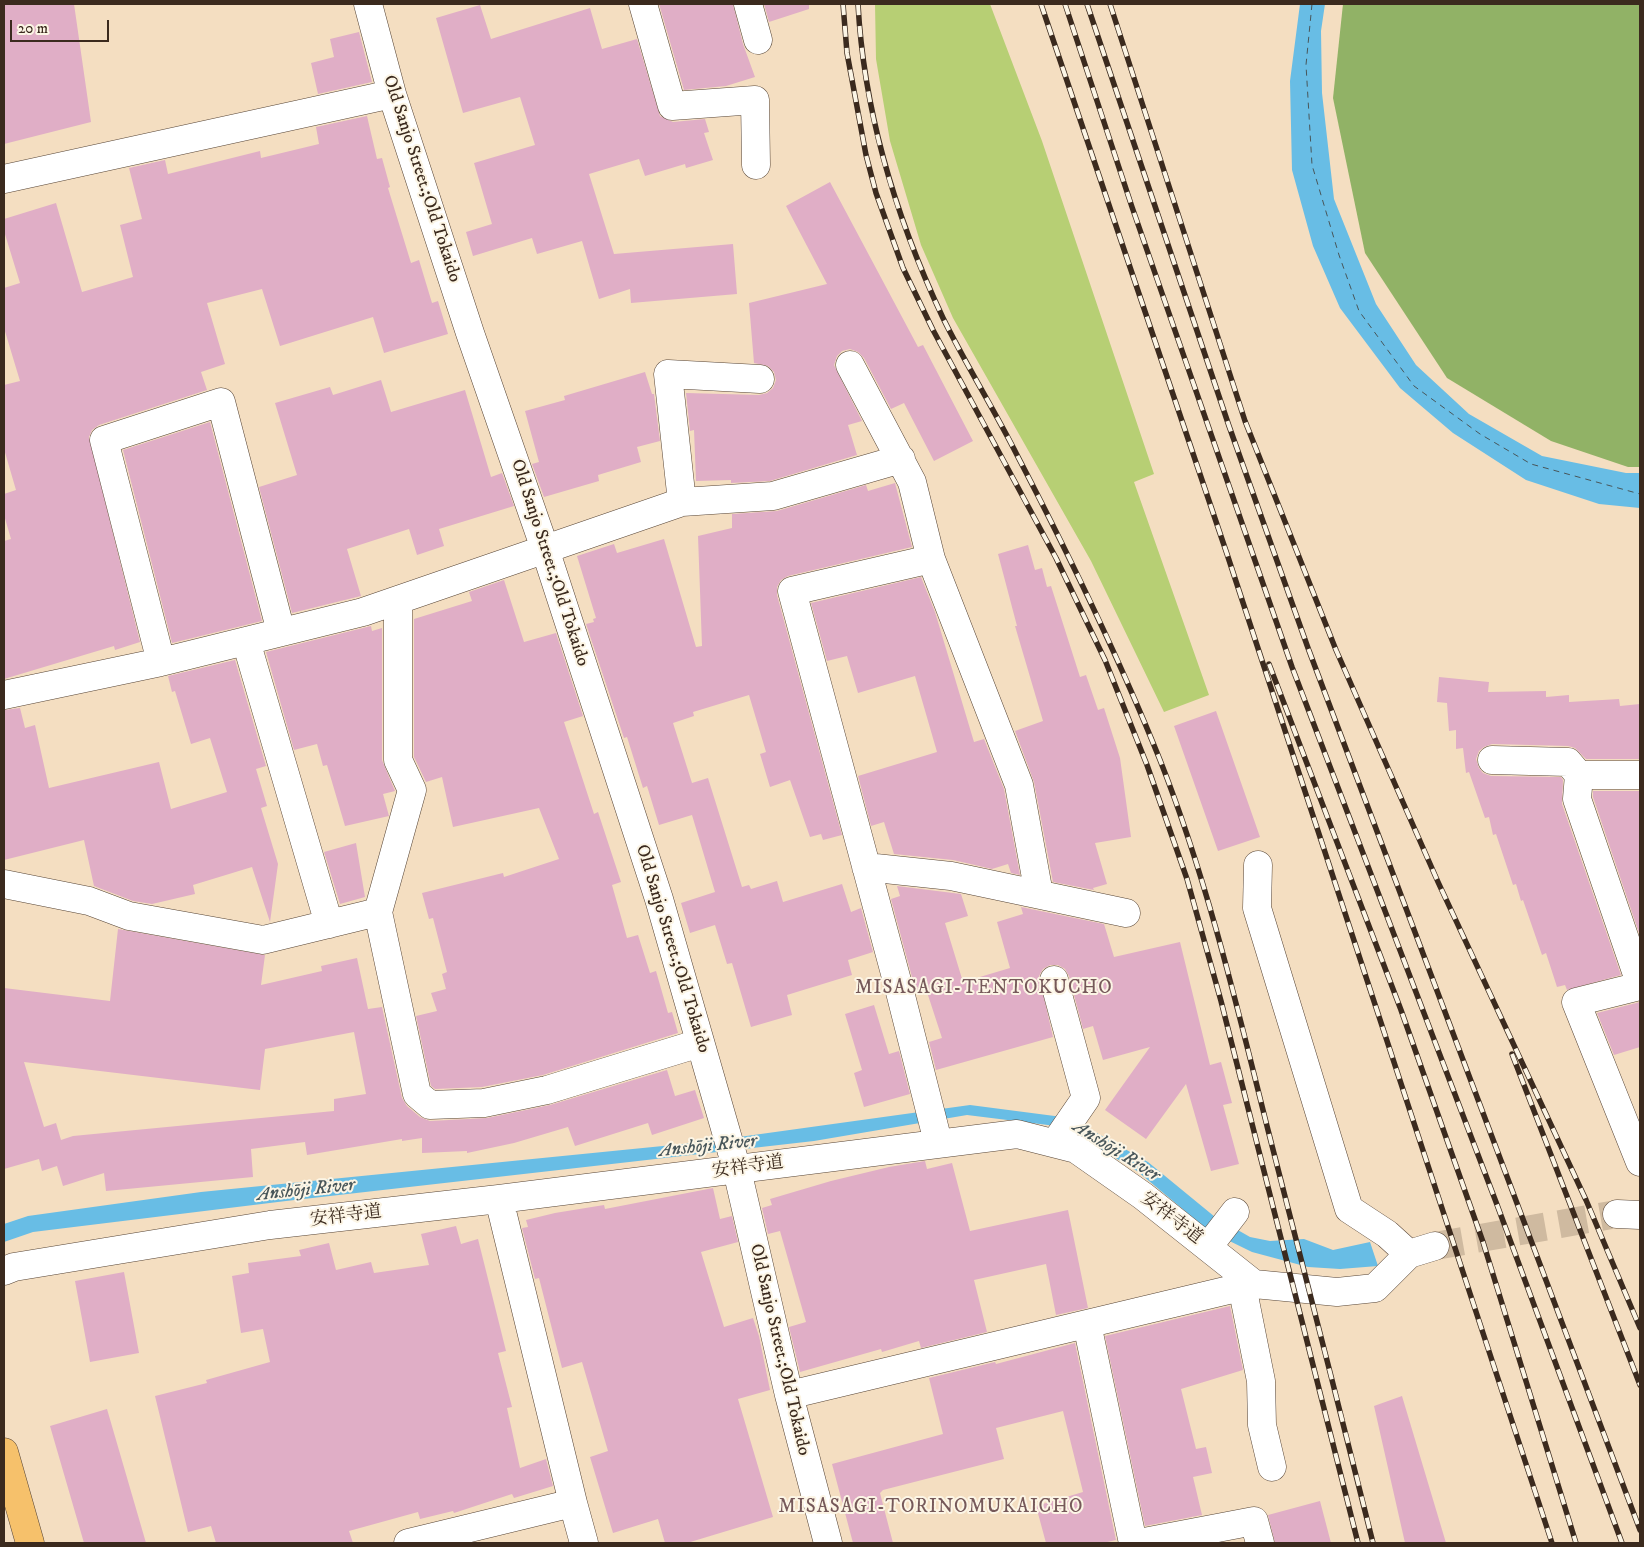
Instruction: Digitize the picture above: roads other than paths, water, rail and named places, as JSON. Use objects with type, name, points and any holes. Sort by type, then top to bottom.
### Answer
[{"type":"main road","points":[[4,1452],[30,1543]]},
{"type":"street","name":"Old Sanjo Street.;Old Tokaido","points":[[368,4],[392,94],[470,333],[545,549],[659,899],[735,1163],[789,1395],[828,1543]]},
{"type":"street","points":[[643,4],[672,106],[755,100],[756,165]]},
{"type":"street","points":[[748,4],[758,40]]},
{"type":"street","points":[[4,179],[392,94]]},
{"type":"street","points":[[850,365],[912,482],[931,559],[1019,785],[1039,894]]},
{"type":"street","points":[[682,502],[668,374],[760,379]]},
{"type":"street","points":[[161,662],[104,440],[221,402],[281,632]]},
{"type":"street","points":[[4,695],[161,662],[363,612],[682,502],[772,496],[901,459]]},
{"type":"street","points":[[931,559],[792,591],[937,1138]]},
{"type":"street","points":[[398,600],[398,760],[412,790],[378,912],[417,1094],[430,1105],[484,1103],[547,1090],[700,1043]]},
{"type":"street","points":[[246,641],[329,924]]},
{"type":"street","points":[[1492,760],[1568,762],[1578,775],[1577,799],[1640,984],[1576,1002],[1640,1162]]},
{"type":"street","points":[[1578,775],[1640,775]]},
{"type":"street","points":[[1258,865],[1257,908],[1349,1209],[1387,1234],[1409,1254]]},
{"type":"street","points":[[866,867],[951,876],[1126,914]]},
{"type":"street","points":[[4,884],[89,901],[129,916],[263,940],[378,912]]},
{"type":"street","points":[[1054,980],[1086,1098],[1057,1140]]},
{"type":"street","name":"安祥寺道","points":[[4,1271],[14,1267],[270,1225],[499,1199],[735,1163],[937,1138],[1017,1134],[1057,1140],[1076,1149],[1211,1243],[1248,1285]]},
{"type":"street","points":[[499,1199],[584,1543]]},
{"type":"street","points":[[1211,1243],[1235,1212]]},
{"type":"street","points":[[789,1395],[1248,1285],[1337,1292],[1375,1288],[1409,1254],[1435,1246]]},
{"type":"street","points":[[1248,1285],[1261,1381],[1262,1426],[1272,1467]]},
{"type":"street","points":[[1087,1324],[1133,1543]]},
{"type":"street","points":[[408,1543],[573,1503]]},
{"type":"street","points":[[1139,1543],[1254,1521],[1260,1543]]},
{"type":"water","points":[[1300,4],[1325,4],[1321,31],[1322,93],[1334,199],[1376,304],[1416,365],[1469,414],[1542,456],[1626,473],[1640,473],[1640,508],[1599,504],[1526,480],[1453,433],[1400,388],[1340,308],[1313,246],[1292,170],[1290,81]]},
{"type":"water","name":"Anshōji River","points":[[970,1105],[1070,1118],[1148,1162],[1215,1217],[1250,1237],[1270,1241],[1304,1239],[1333,1250],[1370,1242],[1378,1266],[1340,1269],[1308,1267],[1252,1252],[1209,1231],[1137,1171],[1064,1127],[967,1115],[814,1141],[286,1201],[33,1232],[4,1242],[4,1224],[28,1216],[201,1192],[703,1142]]},
{"type":"tunnel","points":[[1435,1246],[1617,1214]]},
{"type":"railway","points":[[843,4],[847,53],[866,155],[876,193],[903,268],[933,330],[1056,558],[1105,660],[1147,765],[1187,879],[1221,1001],[1358,1543]]},
{"type":"railway","points":[[858,4],[861,45],[875,126],[897,204],[926,280],[943,318],[1008,438],[1074,568],[1144,721],[1177,805],[1207,897],[1233,990],[1373,1543]]},
{"type":"railway","points":[[1041,4],[1227,554],[1552,1543]]},
{"type":"railway","points":[[1065,4],[1132,207],[1292,667],[1496,1202],[1622,1543]]},
{"type":"railway","points":[[1087,4],[1229,426],[1308,648],[1640,1530]]},
{"type":"railway","points":[[1110,4],[1245,421],[1336,650],[1438,882],[1586,1200],[1640,1328]]},
{"type":"railway","points":[[1269,664],[1401,1010],[1483,1242],[1576,1543]]},
{"type":"railway","points":[[1512,1054],[1640,1385]]},
{"type":"district","name":"MISASAGI-TENTOKUCHO","points":[[984,989]]},
{"type":"district","name":"MISASAGI-TORINOMUKAICHO","points":[[931,1508]]}]
